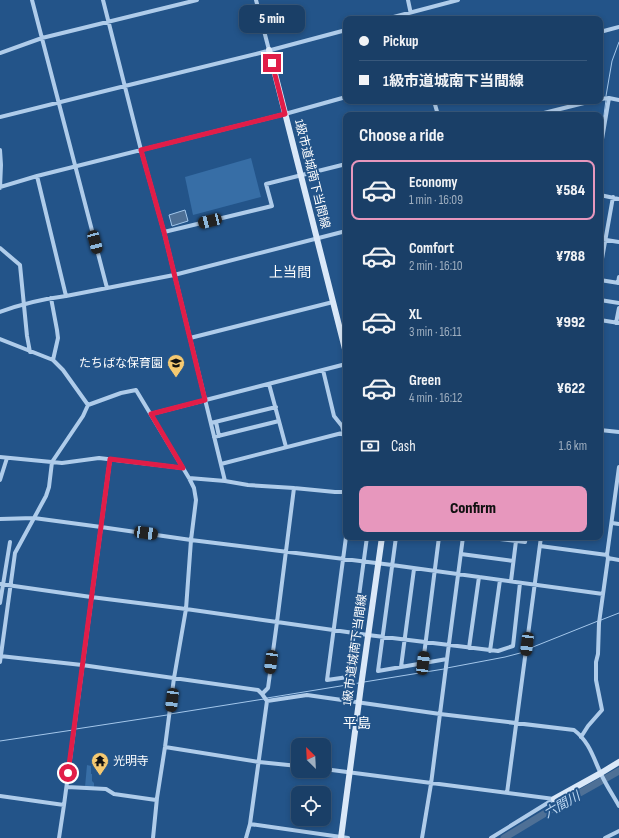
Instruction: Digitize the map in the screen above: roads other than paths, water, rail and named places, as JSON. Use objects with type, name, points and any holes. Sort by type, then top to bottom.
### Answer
[{"type":"street","points":[[32,0],[107,288]]},
{"type":"street","points":[[103,0],[141,150],[164,232],[205,400],[217,436],[225,481]]},
{"type":"street","points":[[0,52],[42,38],[198,0]]},
{"type":"street","name":"1級市道城南下当間線","points":[[256,0],[343,341]]},
{"type":"street","points":[[408,0],[412,16]]},
{"type":"street","points":[[397,16],[458,0]]},
{"type":"street","points":[[603,31],[619,27]]},
{"type":"street","points":[[0,117],[343,31]]},
{"type":"street","points":[[603,112],[604,98],[619,100]]},
{"type":"street","points":[[0,150],[0,187],[75,166],[343,99]]},
{"type":"street","points":[[548,112],[580,104]]},
{"type":"street","points":[[164,232],[272,206],[266,184],[343,165]]},
{"type":"street","points":[[37,176],[66,296]]},
{"type":"street","points":[[603,196],[619,199]]},
{"type":"street","points":[[603,251],[613,198]]},
{"type":"street","points":[[0,312],[24,304],[51,298],[174,275],[343,232]]},
{"type":"street","points":[[605,239],[619,242]]},
{"type":"street","points":[[0,248],[20,265],[30,352]]},
{"type":"street","points":[[603,280],[618,283],[619,277]]},
{"type":"street","points":[[51,298],[58,338],[52,360]]},
{"type":"street","points":[[603,300],[619,303]]},
{"type":"street","points":[[190,338],[333,302]]},
{"type":"street","points":[[603,320],[618,323],[619,308]]},
{"type":"street","points":[[0,339],[52,360],[62,370],[88,405]]},
{"type":"street","points":[[151,414],[343,365]]},
{"type":"street","points":[[323,370],[334,416],[343,430]]},
{"type":"street","points":[[269,384],[286,447]]},
{"type":"street","points":[[0,662],[15,553],[46,496],[52,462],[83,416],[88,405],[121,393],[136,390],[189,478],[196,494],[186,609],[174,678],[157,798],[153,838]]},
{"type":"street","points":[[213,423],[276,407]]},
{"type":"street","points":[[217,436],[279,421]]},
{"type":"street","points":[[603,430],[619,432]]},
{"type":"street","points":[[221,464],[343,433]]},
{"type":"street","points":[[0,457],[62,463],[99,458],[183,468]]},
{"type":"street","points":[[0,480],[7,458]]},
{"type":"street","points":[[59,838],[110,459]]},
{"type":"street","points":[[581,737],[588,726],[602,710],[596,680],[596,662],[599,623],[619,467]]},
{"type":"street","points":[[189,478],[225,481],[248,485],[343,492]]},
{"type":"street","points":[[262,694],[268,688],[294,488]]},
{"type":"street","points":[[0,519],[34,518],[101,526],[191,540],[378,563],[603,594]]},
{"type":"street","points":[[612,523],[619,524]]},
{"type":"street","points":[[346,540],[327,680],[348,676],[367,540]]},
{"type":"street","name":"1級市道城南下当間線","points":[[341,837],[382,540]]},
{"type":"street","points":[[396,540],[378,671],[447,659]]},
{"type":"street","points":[[423,663],[439,540]]},
{"type":"street","points":[[422,838],[431,784],[463,540]]},
{"type":"street","points":[[508,540],[525,542],[525,540]]},
{"type":"street","points":[[507,793],[541,540]]},
{"type":"street","points":[[511,581],[516,541]]},
{"type":"street","points":[[0,603],[1,584],[10,542]]},
{"type":"street","points":[[540,546],[607,556],[619,560]]},
{"type":"street","points":[[461,554],[513,561]]},
{"type":"street","points":[[401,667],[414,568]]},
{"type":"street","points":[[469,648],[479,577]]},
{"type":"street","points":[[490,651],[500,580]]},
{"type":"street","points":[[1,584],[382,637],[498,651],[513,646],[520,583]]},
{"type":"street","points":[[0,656],[82,665],[258,690],[267,701],[250,824],[246,838]]},
{"type":"street","points":[[267,701],[307,695],[440,714],[574,730],[593,753],[606,784],[619,806]]},
{"type":"street","points":[[165,747],[259,762],[291,765]]},
{"type":"street","points":[[491,838],[554,799],[602,775],[619,762]]},
{"type":"street","points":[[331,770],[554,799]]},
{"type":"street","points":[[67,787],[106,789],[114,794],[156,800],[157,798]]},
{"type":"street","points":[[0,796],[64,805]]},
{"type":"street","points":[[250,824],[348,838]]},
{"type":"street","points":[[605,838],[619,831]]},
{"type":"waterway","points":[[606,96],[612,61],[619,42]]},
{"type":"waterway","points":[[603,122],[606,100]]},
{"type":"waterway","points":[[601,620],[619,613]]},
{"type":"waterway","points":[[528,649],[598,621]]},
{"type":"waterway","points":[[447,668],[524,652]]},
{"type":"waterway","points":[[364,682],[444,669]]},
{"type":"waterway","points":[[267,698],[359,683]]},
{"type":"waterway","points":[[170,714],[264,699]]},
{"type":"waterway","points":[[76,729],[167,715]]},
{"type":"waterway","points":[[0,741],[73,730]]},
{"type":"waterway","name":"六間川","points":[[504,838],[619,771]]},
{"type":"place","name":"たちばな保育園","points":[[176,378]]},
{"type":"place","name":"光明寺","points":[[100,776]]},
{"type":"district","name":"上当間","points":[[290,272]]},
{"type":"district","name":"平島","points":[[357,723]]}]
